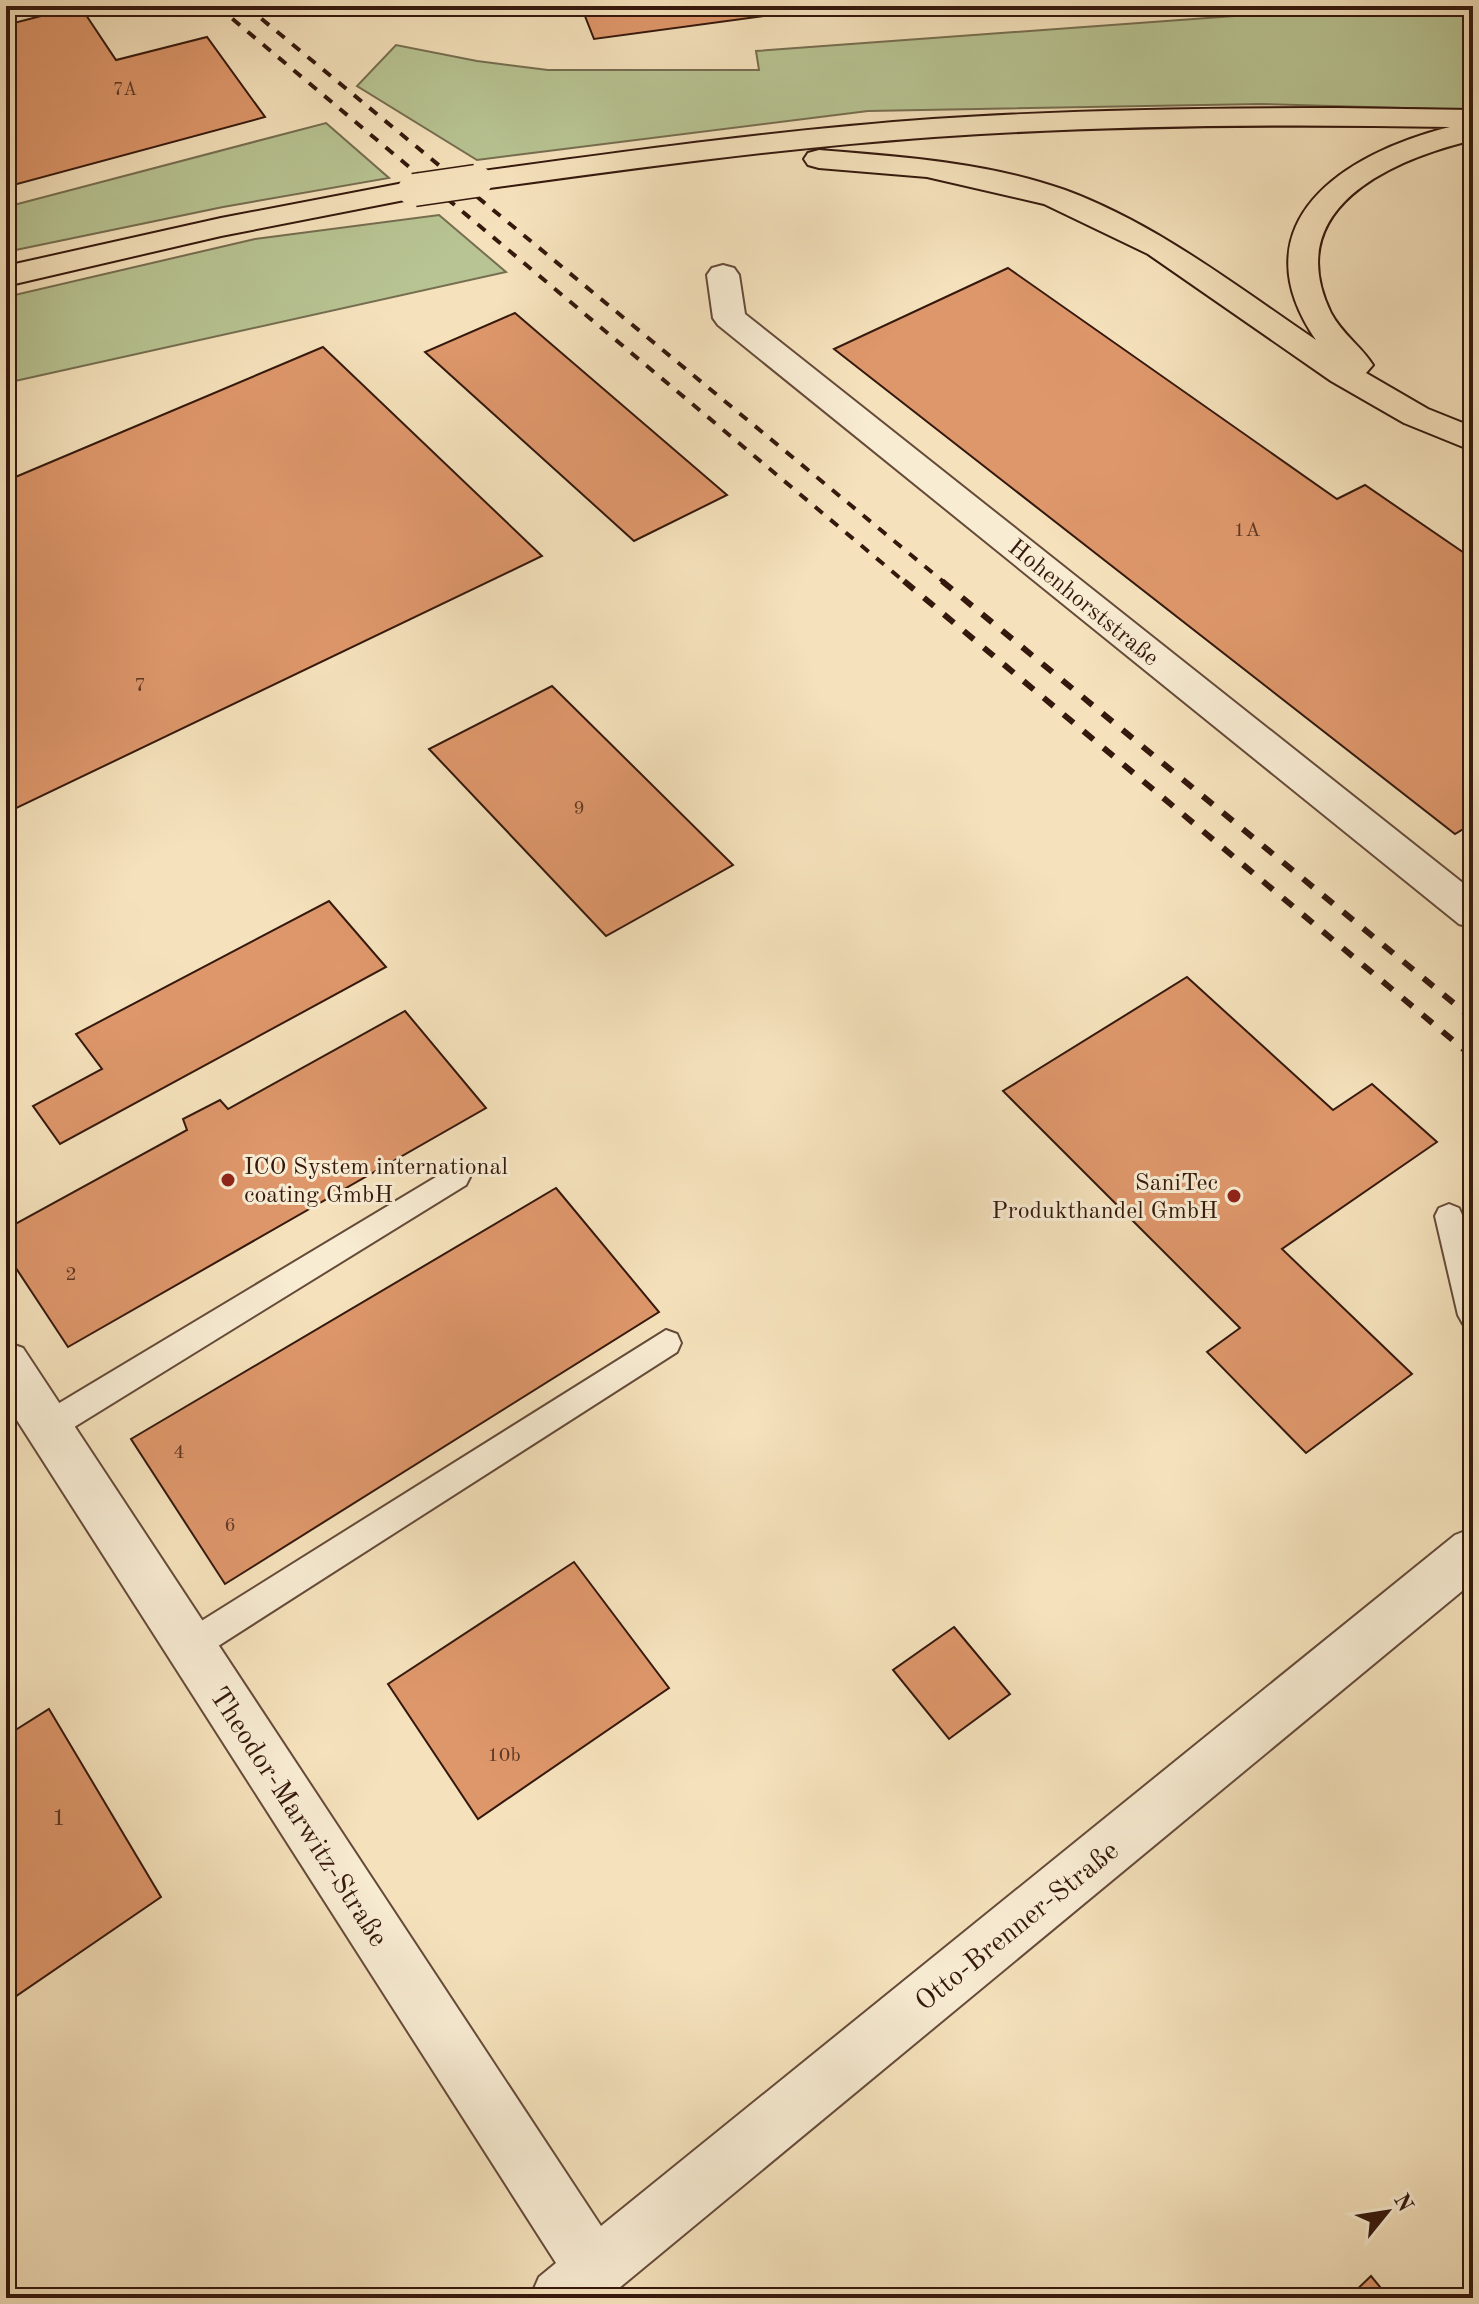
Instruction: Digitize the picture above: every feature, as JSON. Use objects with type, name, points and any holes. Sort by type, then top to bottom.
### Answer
[{"type":"highway","points":[[6,276],[221,227],[414,190],[709,150],[933,128],[1046,123],[1297,117],[1473,119]]},
{"type":"highway","points":[[1416,416],[1342,352],[1320,322],[1306,293],[1302,262],[1307,233],[1323,204],[1368,167],[1410,149],[1473,131]]},
{"type":"highway","points":[[709,150],[927,168],[1055,197],[1159,247],[1343,374],[1416,416],[1473,440]]},
{"type":"street","name":"Hohenhorststraße","points":[[723,275],[729,318],[1473,913]]},
{"type":"street","name":"Theodor-Marwitz-Straße","points":[[6,1363],[190,1646],[577,2284]]},
{"type":"street","name":"Otto-Brenner-Straße","points":[[577,2284],[1473,1551]]},
{"type":"lane","points":[[47,1427],[456,1177]]},
{"type":"lane","points":[[1449,1216],[1473,1315]]},
{"type":"lane","points":[[190,1646],[666,1343]]},
{"type":"green space","points":[[1473,6],[1473,110],[1261,104],[868,111],[477,160],[357,86],[396,45],[477,61],[548,70],[759,70],[756,51],[1342,8]]},
{"type":"green space","points":[[326,123],[389,178],[223,207],[6,252],[6,207]]},
{"type":"green space","points":[[439,215],[506,272],[6,383],[6,297],[255,239]]},
{"type":"building","points":[[80,6],[116,60],[207,37],[265,117],[6,187],[6,25]]},
{"type":"building","points":[[581,6],[838,6],[594,39]]},
{"type":"building","points":[[1008,268],[1337,499],[1365,485],[1473,559],[1473,823],[1455,834],[834,349]]},
{"type":"building","points":[[515,313],[727,495],[634,541],[425,352]]},
{"type":"building","points":[[323,347],[542,556],[6,813],[6,481]]},
{"type":"building","points":[[552,686],[733,865],[606,936],[429,749]]},
{"type":"building","points":[[329,901],[386,967],[60,1144],[33,1106],[102,1069],[76,1034]]},
{"type":"building","name":"SaniTec Produkthandel GmbH","points":[[1187,977],[1333,1110],[1372,1084],[1437,1142],[1282,1249],[1412,1374],[1306,1453],[1207,1352],[1240,1328],[1003,1091]]},
{"type":"building","name":"ICO System international coating GmbH","points":[[405,1011],[486,1108],[68,1347],[6,1253],[6,1229],[187,1130],[183,1119],[220,1100],[228,1109]]},
{"type":"building","points":[[556,1188],[659,1312],[225,1584],[131,1439]]},
{"type":"building","points":[[574,1562],[669,1688],[478,1819],[388,1684]]},
{"type":"building","points":[[954,1627],[1010,1694],[949,1739],[893,1670]]},
{"type":"building","points":[[49,1709],[161,1897],[6,2003],[6,1736]]},
{"type":"building","points":[[1371,2276],[1389,2298],[1348,2298]]},
{"type":"railway","points":[[217,6],[906,583]]},
{"type":"railway","points":[[246,6],[945,583]]},
{"type":"railway","points":[[904,581],[1473,1057]]},
{"type":"railway","points":[[942,581],[1473,1019]]},
{"type":"place","name":"ICO System international coating GmbH","points":[[228,1180]]},
{"type":"place","name":"SaniTec Produkthandel GmbH","points":[[1234,1196]]}]
